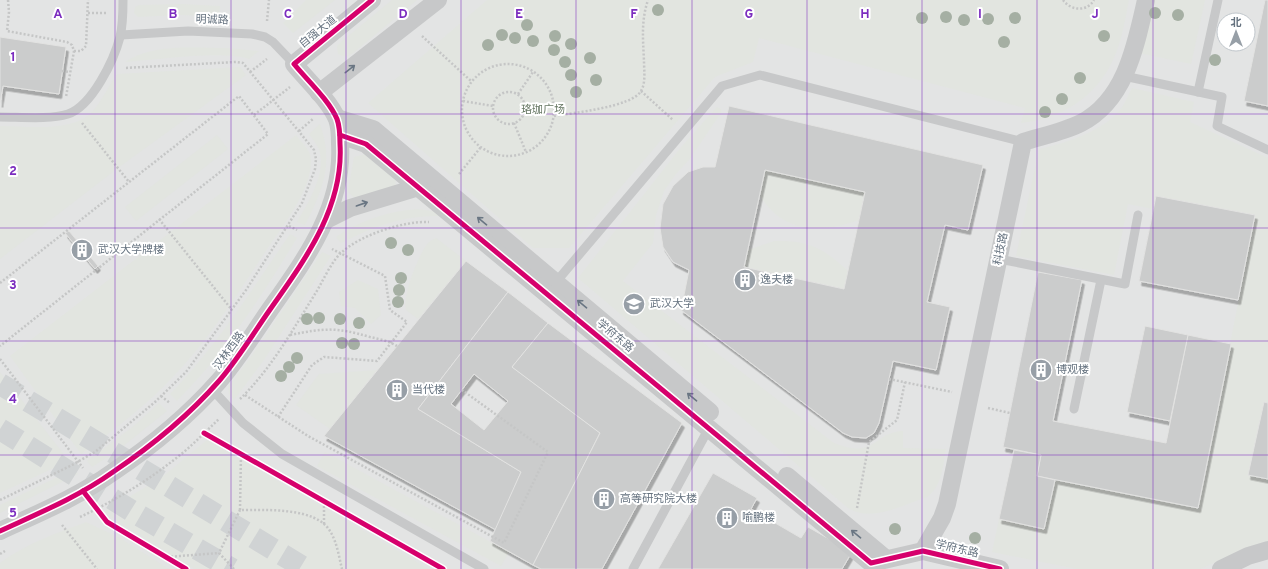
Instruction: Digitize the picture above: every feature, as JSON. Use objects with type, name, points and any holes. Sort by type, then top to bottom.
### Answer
[{"type":"street","name":"自强大道","points":[[299,70],[372,0]]},
{"type":"street","points":[[319,93],[438,0]]},
{"type":"street","points":[[1023,142],[1067,128],[1093,115],[1108,100],[1124,76],[1134,49],[1146,0]]},
{"type":"street","points":[[299,70],[319,93],[338,127]]},
{"type":"street","name":"学府东路","points":[[338,127],[366,144],[450,213],[853,532],[875,564]]},
{"type":"street","name":"学府东路","points":[[338,127],[373,129],[556,282],[875,564]]},
{"type":"street","name":"汉林西路","points":[[0,530],[58,505],[113,472],[183,416],[211,388],[239,354],[279,298],[319,235],[326,220],[338,178],[338,127]]},
{"type":"street","name":"科技路","points":[[923,551],[942,518],[947,504],[1023,142]]},
{"type":"street","points":[[326,220],[350,208],[419,187]]},
{"type":"street","points":[[1221,569],[1248,556],[1268,550]]},
{"type":"street","name":"学府东路","points":[[875,564],[923,551],[1000,569]]},
{"type":"lane","points":[[0,117],[63,115],[73,112],[85,101],[108,69],[120,35],[123,0]]},
{"type":"lane","points":[[1198,92],[1218,0]]},
{"type":"lane","name":"明诚路","points":[[120,35],[188,31],[238,33],[265,37]]},
{"type":"lane","points":[[265,37],[278,45],[299,70]]},
{"type":"lane","points":[[556,282],[722,86],[760,75],[1023,142]]},
{"type":"lane","points":[[1124,76],[1222,97],[1217,126],[1268,150]]},
{"type":"lane","points":[[999,259],[1124,284],[1138,215]]},
{"type":"lane","points":[[1074,409],[1101,280]]},
{"type":"lane","points":[[211,388],[243,424],[282,454],[484,569]]},
{"type":"lane","points":[[633,569],[713,422]]},
{"type":"path","points":[[8,0],[9,12],[7,31],[67,42],[72,45],[74,51],[63,115]]},
{"type":"path","points":[[74,51],[81,51],[86,46],[88,0]]},
{"type":"path","points":[[265,37],[270,0]]},
{"type":"path","points":[[554,116],[618,104],[634,98],[641,91],[644,77],[642,29],[648,0]]},
{"type":"path","points":[[1063,0],[1070,7],[1076,9],[1088,7],[1094,0]]},
{"type":"path","points":[[88,12],[122,14]]},
{"type":"path","points":[[408,24],[471,81]]},
{"type":"path","points":[[250,72],[269,58]]},
{"type":"path","points":[[0,500],[78,462],[114,436],[161,396],[186,372],[232,310],[289,226],[308,191],[316,159],[314,150],[243,63],[236,62],[108,69]]},
{"type":"path","points":[[512,64],[527,68],[533,72],[539,76],[548,88],[553,102],[554,116],[549,131],[542,140],[526,152],[510,156],[495,154],[481,147],[470,136],[463,123],[463,101],[471,81],[484,70],[498,65],[512,64]]},
{"type":"path","points":[[62,70],[70,72]]},
{"type":"path","points":[[254,115],[274,100],[299,70]]},
{"type":"path","points":[[518,94],[533,72]]},
{"type":"path","points":[[641,91],[685,131]]},
{"type":"path","points":[[510,92],[518,94],[523,100],[525,111],[520,120],[514,123],[504,124],[493,113],[493,106],[496,97],[500,94],[510,92]]},
{"type":"path","points":[[0,283],[239,96],[268,134],[0,346]]},
{"type":"path","points":[[463,101],[493,106]]},
{"type":"path","points":[[73,112],[129,182]]},
{"type":"path","points":[[299,131],[317,116]]},
{"type":"path","points":[[514,123],[526,152]]},
{"type":"path","points":[[446,190],[481,147]]},
{"type":"path","points":[[210,437],[204,434],[245,395],[262,376],[290,335],[340,253],[355,243],[385,230],[420,222],[442,223],[450,213]]},
{"type":"path","points":[[159,219],[232,310]]},
{"type":"path","points":[[289,226],[301,232]]},
{"type":"path","points":[[278,417],[312,365],[324,357],[377,361],[408,322],[390,310],[385,276],[326,246]]},
{"type":"path","points":[[290,335],[331,328],[347,330],[392,343],[397,346]]},
{"type":"path","points":[[0,359],[85,470]]},
{"type":"path","points":[[889,379],[970,396]]},
{"type":"path","points":[[853,532],[869,442],[897,420],[905,382]]},
{"type":"path","points":[[245,395],[308,436],[504,543],[548,452],[462,390]]},
{"type":"path","points":[[161,396],[172,406]]},
{"type":"path","points":[[235,450],[248,458]]},
{"type":"path","points":[[219,553],[240,510],[241,454]]},
{"type":"path","points":[[83,491],[102,515]]},
{"type":"path","points":[[317,498],[330,505]]},
{"type":"path","points":[[324,502],[324,524]]},
{"type":"path","points":[[240,510],[298,513],[311,516],[324,524],[335,543],[342,569]]},
{"type":"path","points":[[62,525],[97,569]]},
{"type":"path","points":[[160,553],[173,561]]},
{"type":"path","points":[[167,557],[219,553]]},
{"type":"path","points":[[219,553],[234,569]]},
{"type":"shaded area","name":"武汉大学","points":[[0,0],[1268,0],[1268,569],[0,569]]},
{"type":"green space","points":[[306,0],[335,0],[293,33],[283,23]]},
{"type":"green space","points":[[392,0],[417,0],[353,53],[346,57],[338,54],[337,46],[341,42]]},
{"type":"green space","name":"珞珈广场","points":[[487,0],[1129,0],[1123,30],[1116,53],[1106,73],[1097,85],[1076,104],[1063,111],[1036,121],[1021,123],[1025,108],[759,38],[753,62],[715,77],[569,248],[533,248],[368,103]]},
{"type":"green space","points":[[1151,0],[1205,0],[1191,64],[1139,53]]},
{"type":"green space","points":[[182,4],[220,6],[219,17],[181,15],[138,17],[134,13],[135,7],[139,5]]},
{"type":"green space","points":[[188,47],[259,51],[249,59],[237,56],[206,55],[125,62],[136,56],[161,49]]},
{"type":"green space","points":[[240,67],[246,75],[118,168],[0,259],[0,126],[50,127],[74,123],[85,118],[93,111],[117,74]]},
{"type":"green space","points":[[1132,88],[1194,102],[1190,122],[1268,158],[1268,403],[1264,402],[1268,479],[1268,542],[1246,549],[1200,569],[1077,569],[992,552],[999,519],[1044,529],[1055,480],[1198,508],[1255,216],[1156,196],[1153,209],[1128,204],[1114,275],[1016,256],[1039,149],[1060,144],[1082,136],[1104,124],[1113,118],[1120,110]]},
{"type":"green space","points":[[717,107],[721,109],[721,113],[689,160],[676,174],[664,191],[656,215],[653,243],[623,281],[834,443],[852,448],[862,448],[885,436],[903,431],[903,448],[946,449],[943,469],[939,482],[932,493],[927,497],[897,508],[877,513],[867,514],[848,508],[578,278],[682,146]]},
{"type":"green space","points":[[320,124],[326,151],[326,164],[317,200],[305,225],[297,222],[318,180],[321,162],[320,153],[316,143],[309,134]]},
{"type":"green space","points":[[217,135],[228,149],[136,221],[125,207]]},
{"type":"green space","points":[[296,135],[311,156],[310,172],[306,184],[294,209],[232,302],[198,349],[162,388],[128,418],[81,454],[10,356]]},
{"type":"green space","points":[[366,154],[396,177],[395,188],[356,199],[348,192],[354,157]]},
{"type":"green space","points":[[765,170],[865,192],[859,220],[839,226],[809,228],[799,226],[779,217],[760,197]]},
{"type":"green space","points":[[418,209],[440,212],[439,216],[426,216],[389,223],[341,243],[336,237],[345,231],[375,217]]},
{"type":"green space","points":[[290,234],[297,238],[242,323],[195,383],[177,401],[170,394],[219,337]]},
{"type":"green space","points":[[436,238],[466,261],[418,319],[406,310],[406,295],[412,275],[424,248],[428,243]]},
{"type":"green space","points":[[774,241],[806,244],[831,256],[848,271],[844,289],[744,267],[748,250]]},
{"type":"green space","points":[[322,252],[331,256],[264,360],[234,400],[229,394],[228,387],[253,354]]},
{"type":"green space","points":[[358,280],[378,289],[381,315],[371,324],[355,308],[341,306],[339,292]]},
{"type":"green space","points":[[377,370],[330,429],[296,405],[319,374]]},
{"type":"green space","points":[[0,372],[69,461],[0,493]]},
{"type":"green space","points":[[159,403],[167,411],[117,451],[92,467],[87,461],[135,425]]},
{"type":"green space","points":[[207,440],[429,569],[194,569],[111,517],[105,511],[161,478]]},
{"type":"green space","points":[[325,452],[509,552],[501,566],[317,466]]},
{"type":"green space","points":[[74,469],[78,474],[0,513],[0,505]]},
{"type":"green space","points":[[86,522],[120,538],[169,569],[0,569],[0,563],[20,550],[64,530]]},
{"type":"building","points":[[1265,0],[1268,0],[1268,106],[1244,101],[1254,52],[1256,52],[1256,43]]},
{"type":"building","points":[[0,37],[66,47],[59,94],[3,86],[0,103]]},
{"type":"building","name":"逸夫楼","points":[[729,106],[983,165],[968,230],[945,225],[927,302],[950,307],[936,370],[893,361],[879,423],[874,433],[866,438],[852,437],[843,433],[681,310],[689,270],[673,262],[663,247],[660,228],[663,204],[673,186],[688,172],[703,167],[715,167]],"holes":[[[765,170],[865,192],[844,289],[744,267]]]},
{"type":"building","points":[[1156,196],[1255,215],[1238,300],[1139,281]]},
{"type":"building","name":"武汉大学牌楼","points":[[69,231],[98,266],[95,269],[65,233]]},
{"type":"building","name":"当代楼","points":[[466,261],[508,292],[418,409],[521,472],[496,530],[324,436]]},
{"type":"building","name":"博观楼","points":[[1038,272],[1082,280],[1053,421],[1166,443],[1188,335],[1231,344],[1198,508],[1037,476],[1041,455],[1003,447]]},
{"type":"building","points":[[508,292],[548,323],[512,367],[600,433],[533,565],[490,541],[521,472],[418,409]],"holes":[[[474,374],[508,401],[484,430],[451,404]]]},
{"type":"building","name":"高等研究院大楼","points":[[548,323],[682,423],[602,569],[541,569],[533,565],[600,433],[512,367]]},
{"type":"building","points":[[1145,326],[1188,335],[1170,421],[1127,412]]},
{"type":"building","points":[[1264,402],[1268,403],[1268,479],[1248,475]]},
{"type":"building","points":[[1014,450],[1041,455],[1037,476],[1055,480],[1044,529],[999,519]]},
{"type":"building","name":"喻鹏楼","points":[[713,473],[757,498],[751,509],[801,538],[808,527],[852,552],[842,569],[658,569]]},
{"type":"tunnel","points":[[0,384],[306,569]]},
{"type":"tunnel","points":[[0,429],[135,513],[232,569]]},
{"type":"cycle path","points":[[0,531],[72,497],[100,481],[127,462],[169,430],[195,406],[226,373],[239,355],[308,253],[329,212],[336,190],[340,168],[339,125],[329,105],[294,64],[372,0]]},
{"type":"cycle path","points":[[340,135],[366,144],[871,563],[923,551],[1000,569]]},
{"type":"cycle path","points":[[204,433],[443,569]]},
{"type":"cycle path","points":[[83,491],[107,522],[186,569]]},
{"type":"place","name":"武汉大学牌楼","points":[[82,250]]},
{"type":"place","name":"逸夫楼","points":[[745,280]]},
{"type":"place","name":"武汉大学","points":[[634,304]]},
{"type":"place","name":"博观楼","points":[[1041,370]]},
{"type":"place","name":"当代楼","points":[[397,390]]},
{"type":"place","name":"高等研究院大楼","points":[[604,499]]},
{"type":"place","name":"喻鹏楼","points":[[727,518]]}]
